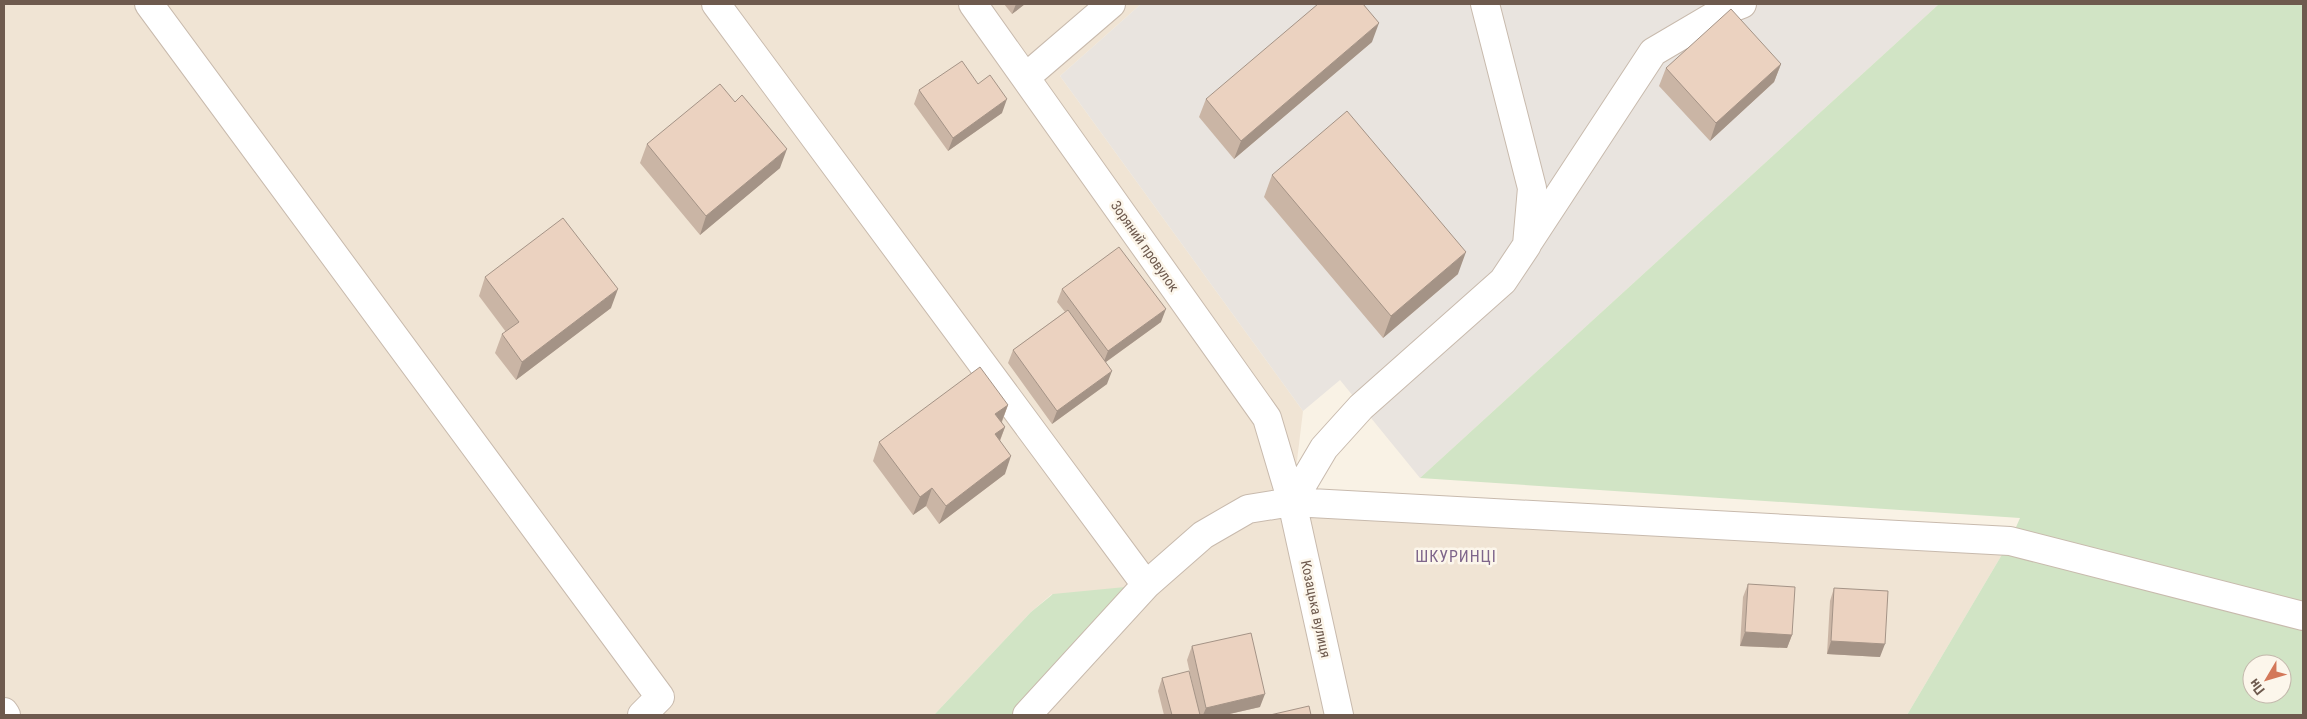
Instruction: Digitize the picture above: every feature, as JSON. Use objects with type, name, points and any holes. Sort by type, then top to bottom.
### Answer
[{"type":"street","points":[[149,4],[660,697],[642,715]]},
{"type":"street","points":[[716,4],[1146,585]]},
{"type":"street","name":"Зоряний провулок","points":[[972,4],[1026,77],[1267,418],[1292,502]]},
{"type":"street","points":[[1026,77],[1111,4]]},
{"type":"street","points":[[1485,4],[1532,188],[1527,245]]},
{"type":"street","points":[[1292,502],[1324,448],[1361,406],[1503,281],[1653,52],[1721,12],[1742,4]]},
{"type":"street","points":[[1028,715],[1146,585],[1204,536],[1248,509],[1292,502],[2010,541],[2303,616]]},
{"type":"street","name":"Козацька вулиця","points":[[1292,502],[1339,715]]},
{"type":"shaded area","points":[[4,4],[1141,4],[1060,76],[1303,411],[1292,502],[2010,541],[1907,715],[1027,715],[1052,594],[1031,612],[934,715],[4,715]]},
{"type":"shaded area","points":[[1141,4],[1939,4],[1420,478],[1340,380],[1303,411],[1060,76]]},
{"type":"green space","points":[[1939,4],[2303,4],[2303,715],[1907,715],[2010,541],[2020,518],[1420,478]]},
{"type":"green space","points":[[1146,585],[1027,715],[934,715],[1031,612],[1053,594]]},
{"type":"building","points":[[1318,4],[1363,4],[1379,23],[1241,141],[1206,99]]},
{"type":"building","points":[[1731,9],[1781,64],[1716,123],[1666,68]]},
{"type":"building","points":[[962,61],[978,84],[990,75],[1007,99],[953,138],[919,90]]},
{"type":"building","points":[[720,84],[735,102],[742,95],[787,149],[706,216],[647,144]]},
{"type":"building","points":[[1347,111],[1466,252],[1391,316],[1272,175]]},
{"type":"building","points":[[563,218],[618,289],[522,362],[502,334],[519,322],[485,277]]},
{"type":"building","points":[[1119,247],[1166,309],[1108,351],[1062,289]]},
{"type":"building","points":[[1068,310],[1112,371],[1057,411],[1013,350]]},
{"type":"building","points":[[980,367],[1008,405],[995,414],[1005,427],[995,434],[1011,456],[946,506],[932,488],[920,497],[879,442]]},
{"type":"building","points":[[1748,584],[1795,587],[1792,635],[1745,632]]},
{"type":"building","points":[[1834,588],[1888,591],[1885,644],[1831,641]]},
{"type":"building","points":[[1251,633],[1265,694],[1206,708],[1192,646]]},
{"type":"building","points":[[1189,671],[1200,715],[1172,715],[1162,678]]},
{"type":"building","points":[[1309,706],[1311,715],[1270,715]]},
{"type":"district","name":"ШКУРИНЦІ","points":[[1456,556]]}]
